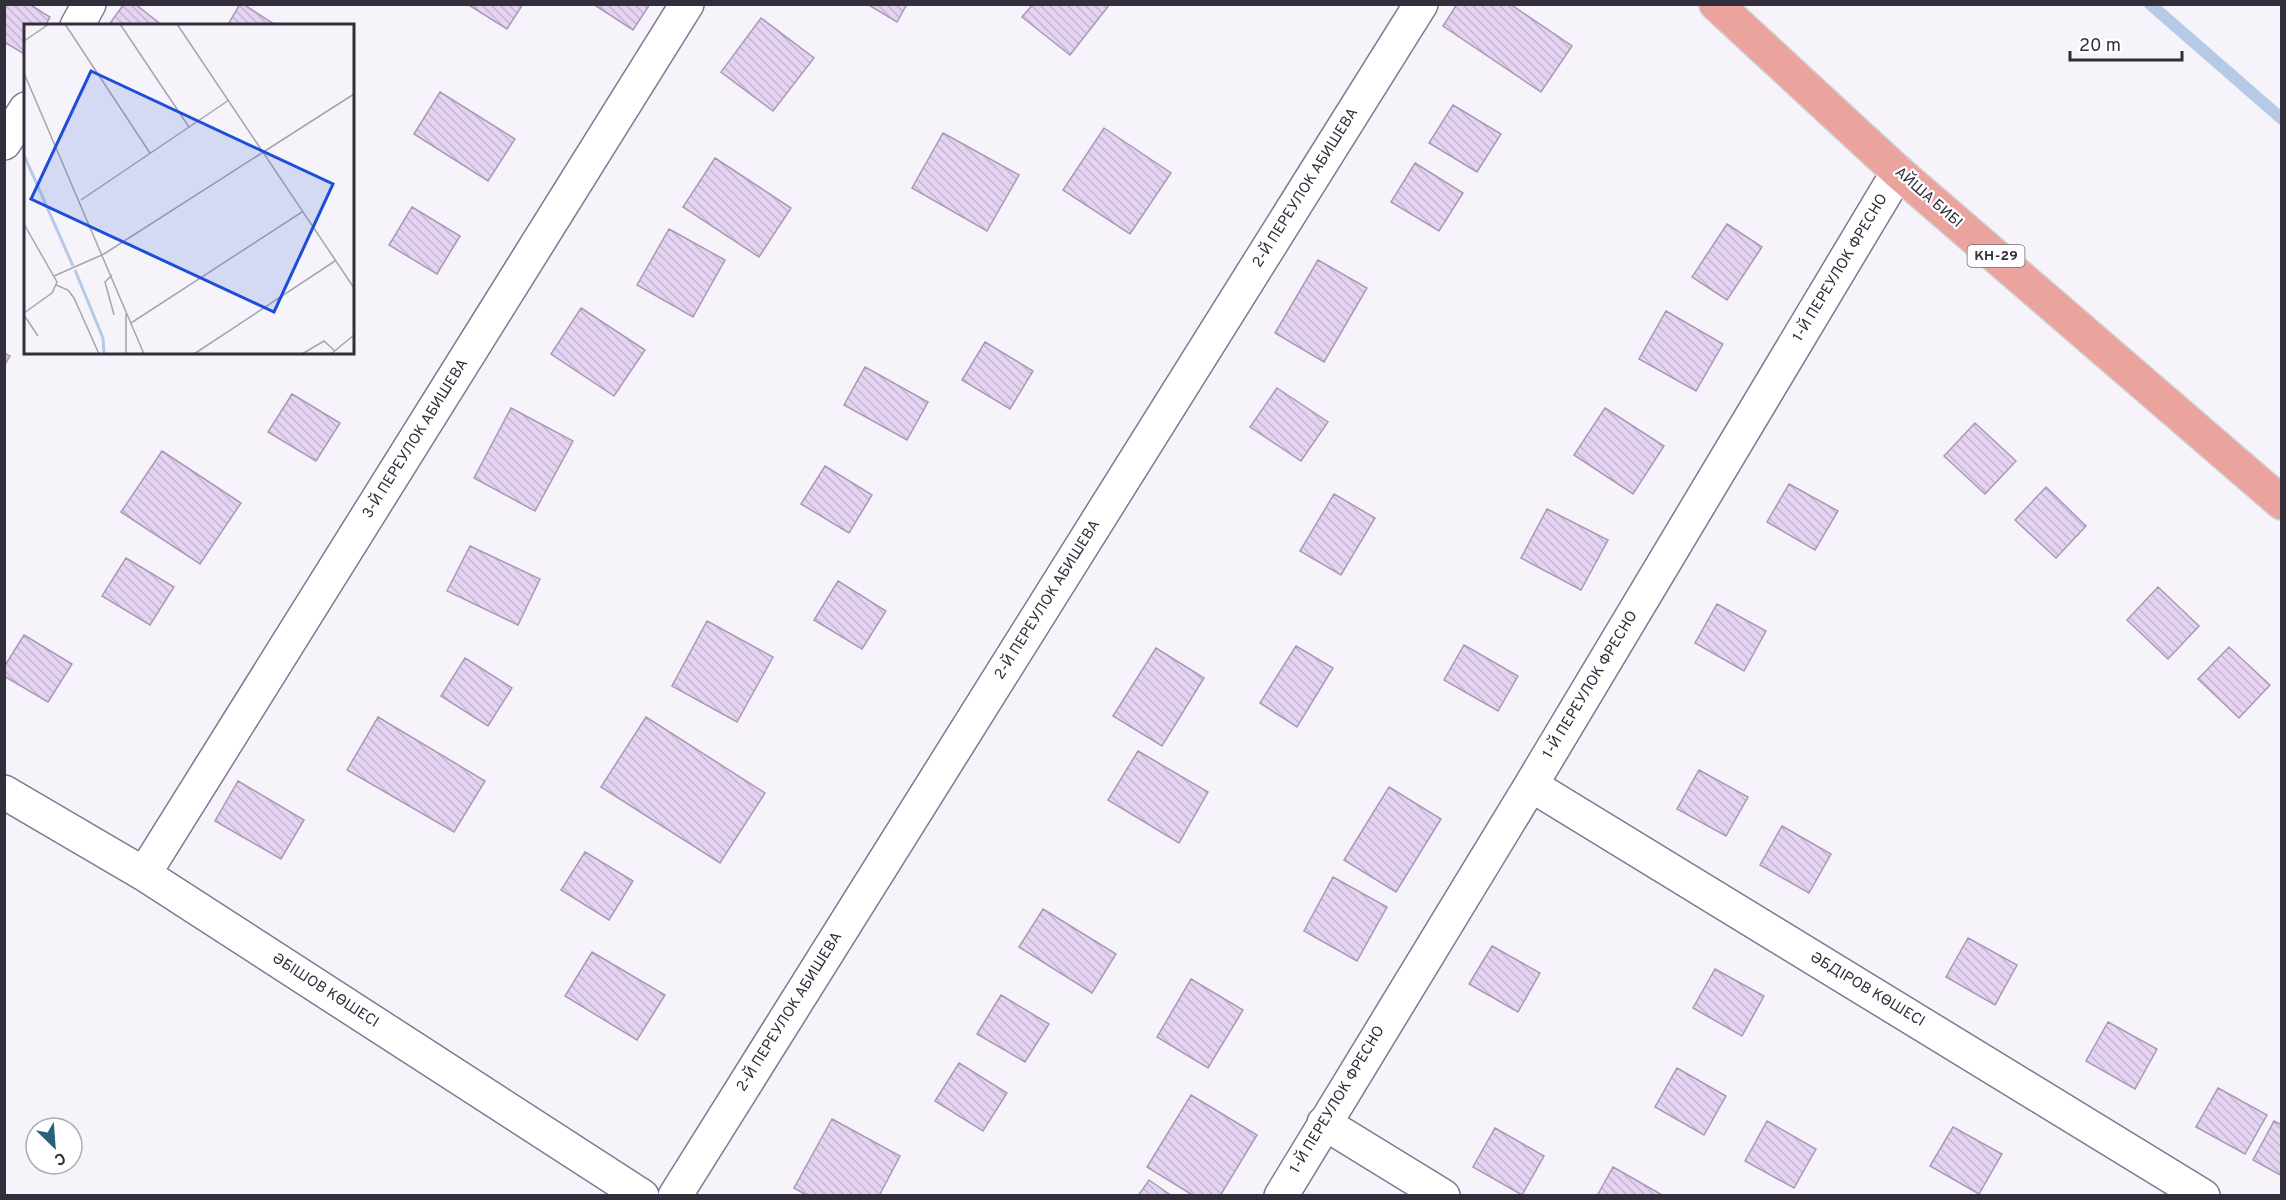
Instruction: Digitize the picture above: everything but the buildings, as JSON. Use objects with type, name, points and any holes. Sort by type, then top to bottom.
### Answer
[{"type":"main road","name":"АЙША БИБІ","points":[[1716,4],[1898,172],[2282,502]]},
{"type":"street","points":[[78,24],[90,4]]},
{"type":"street","name":"3-Й ПЕРЕУЛОК АБИШЕВА","points":[[144,874],[687,4]]},
{"type":"street","name":"2-Й ПЕРЕУЛОК АБИШЕВА","points":[[675,1196],[1421,4]]},
{"type":"street","points":[[4,143],[24,112]]},
{"type":"street","name":"1-Й ПЕРЕУЛОК ФРЕСНО","points":[[1281,1196],[1531,785],[1898,172]]},
{"type":"street","name":"ӘБДІРОВ КӨШЕСІ","points":[[1531,785],[2203,1196]]},
{"type":"street","name":"ӘБІШОВ КӨШЕСІ","points":[[4,792],[144,874],[642,1196]]},
{"type":"street","points":[[1324,1124],[1443,1196]]},
{"type":"waterway","points":[[2150,4],[2282,119]]}]
